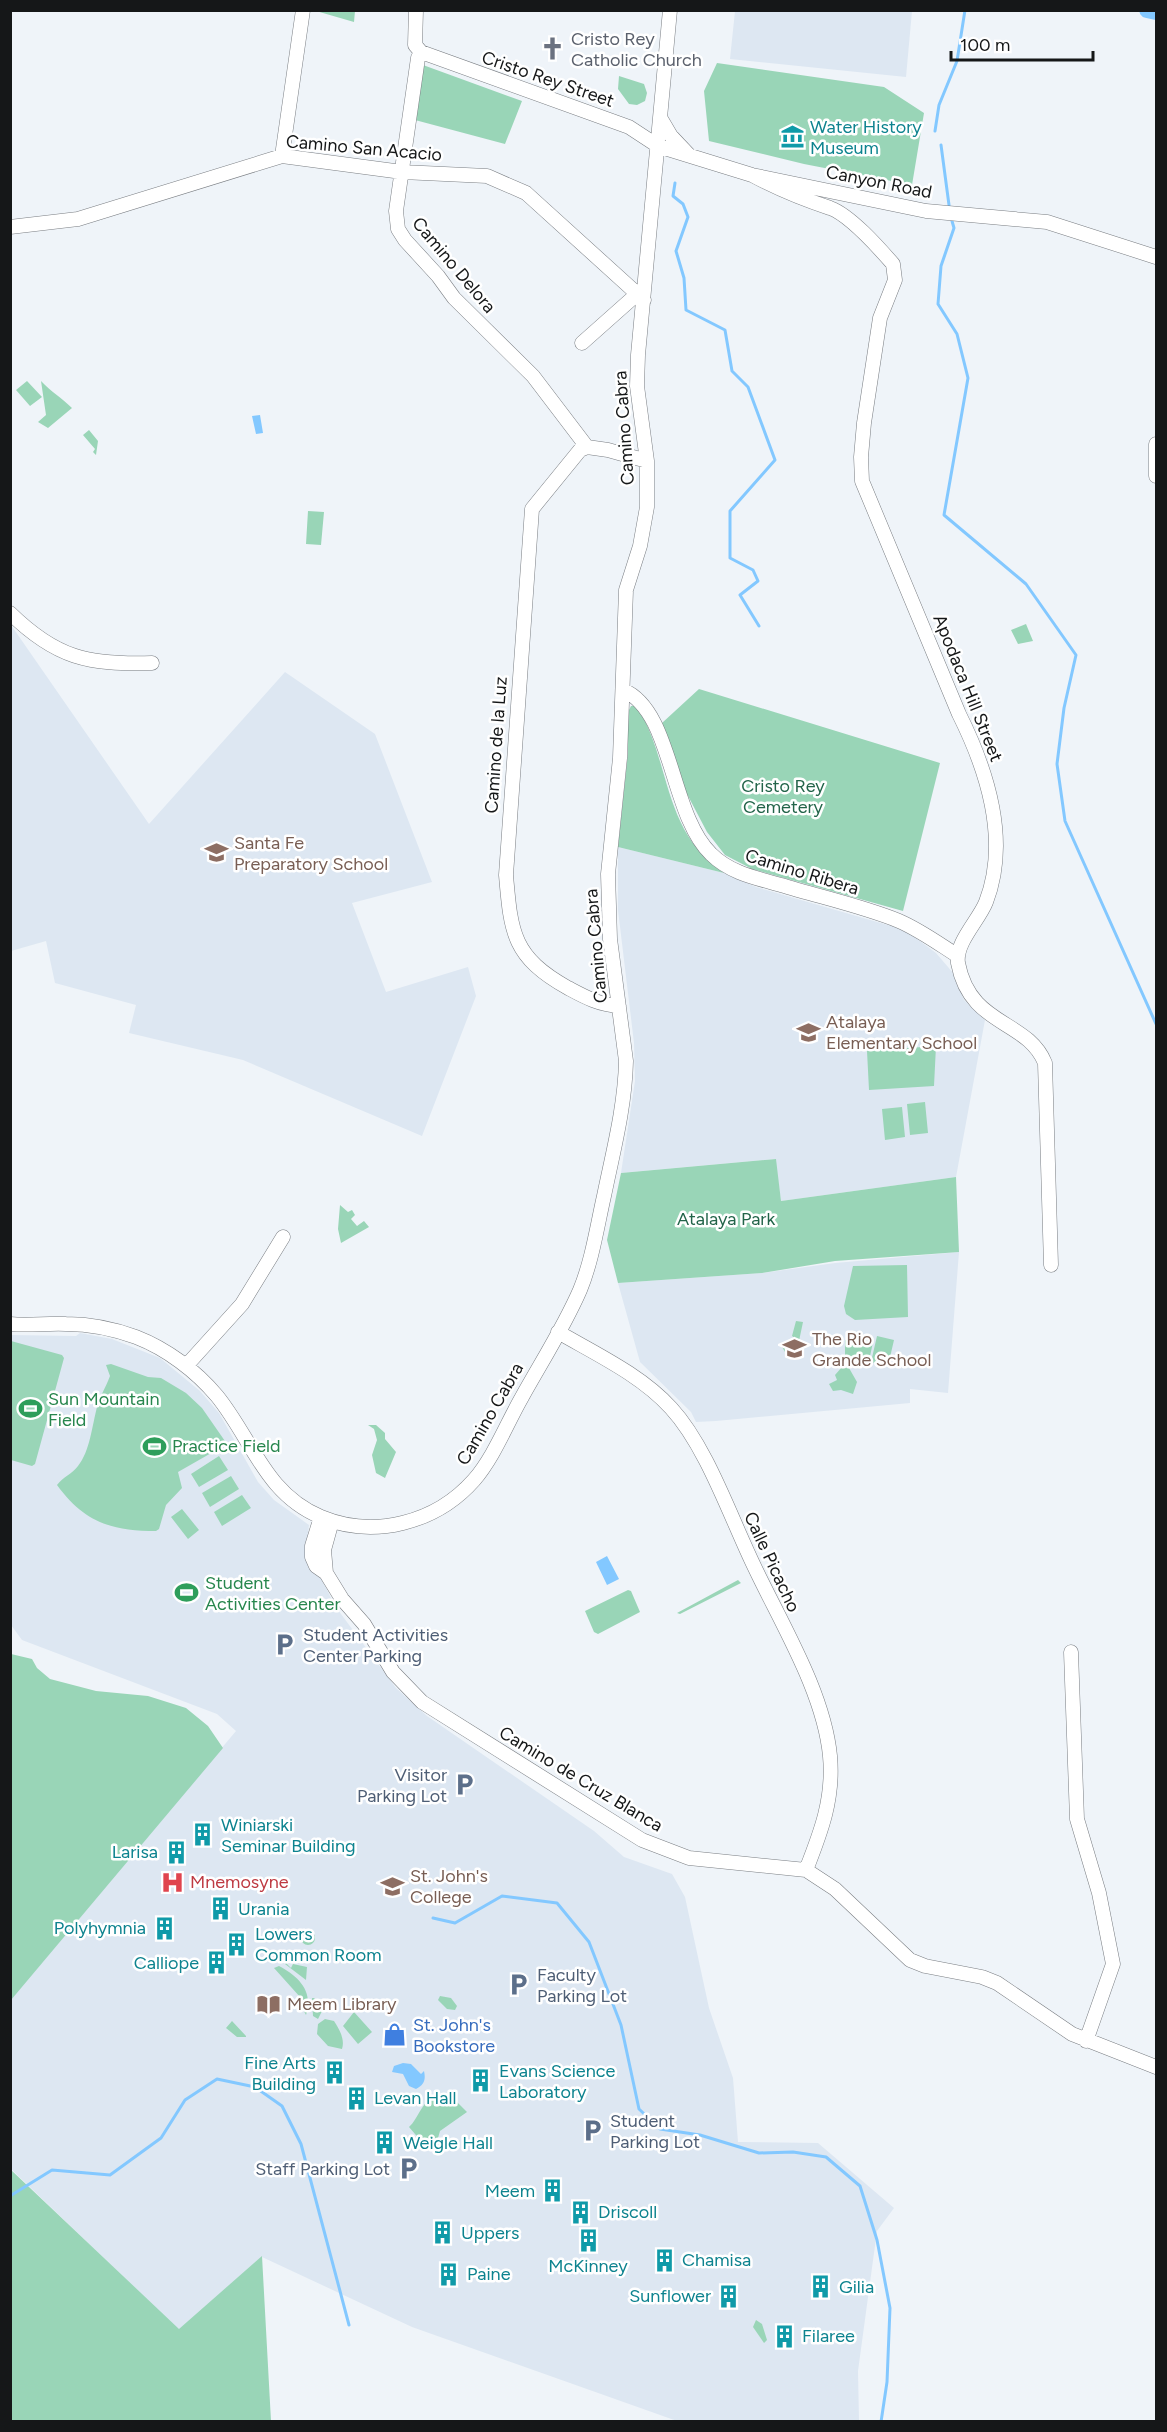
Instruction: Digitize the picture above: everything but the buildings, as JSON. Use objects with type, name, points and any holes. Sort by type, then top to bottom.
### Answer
[{"type":"street","points":[[282,156],[298,58],[303,10]]},
{"type":"street","name":"Camino Delora","points":[[416,10],[415,45],[422,52],[418,58],[396,221],[400,233],[454,298],[533,376],[587,447]]},
{"type":"street","points":[[658,146],[670,10]]},
{"type":"street","name":"Cristo Rey Street","points":[[422,52],[629,127],[658,146]]},
{"type":"street","points":[[661,119],[671,136],[689,156]]},
{"type":"street","name":"Canyon Road","points":[[658,146],[752,174],[926,211],[1047,222],[1156,257]]},
{"type":"street","name":"Camino Cabra","points":[[326,1519],[370,1527],[388,1526],[421,1517],[448,1502],[475,1479],[558,1332],[586,1275],[620,1113],[626,1061],[608,903],[610,841],[620,758],[626,590],[644,528],[647,461],[637,386],[640,297],[658,146]]},
{"type":"street","name":"Camino San Acacio","points":[[10,227],[78,219],[282,156],[402,172],[488,176],[525,193],[640,297]]},
{"type":"street","name":"Apodaca Hill Street","points":[[752,174],[779,190],[830,208],[850,221],[888,258],[896,272],[880,318],[864,423],[861,457],[862,481],[959,714],[976,747],[993,807],[994,865],[990,888],[985,904],[958,956]]},
{"type":"street","points":[[582,342],[640,297]]},
{"type":"street","points":[[1156,444],[1156,476]]},
{"type":"street","points":[[587,447],[608,450],[647,461]]},
{"type":"street","name":"Camino de la Luz","points":[[587,447],[580,450],[532,509],[506,875],[512,924],[519,946],[531,964],[594,1002],[619,1006]]},
{"type":"street","points":[[10,613],[48,646],[67,654],[103,662],[152,663]]},
{"type":"street","name":"Camino Ribera","points":[[623,690],[642,703],[656,725],[677,791],[700,840],[722,863],[746,875],[900,921],[958,956]]},
{"type":"street","points":[[958,956],[959,966],[969,994],[980,1008],[1033,1046],[1045,1063],[1051,1265]]},
{"type":"street","points":[[186,1366],[242,1304],[283,1237]]},
{"type":"street","points":[[10,1324],[67,1323],[108,1329],[139,1339],[186,1366],[218,1397],[274,1484],[294,1502],[326,1519]]},
{"type":"street","name":"Calle Picacho","points":[[558,1332],[654,1391],[682,1421],[707,1467],[808,1682],[827,1733],[831,1772],[829,1806],[806,1870]]},
{"type":"street","name":"Camino de Cruz Blanca","points":[[326,1519],[312,1557],[316,1566],[326,1573],[372,1635],[393,1672],[422,1702],[642,1840],[688,1858],[806,1870],[835,1889],[910,1960],[925,1966],[982,1977],[997,1983],[1086,2041],[1156,2067]]},
{"type":"street","points":[[1071,1652],[1077,1819],[1099,1893],[1113,1964],[1086,2041]]},
{"type":"shaded area","points":[[735,11],[912,11],[906,77],[730,59]]},
{"type":"shaded area","name":"Santa Fe Preparatory School","points":[[11,625],[149,824],[285,672],[375,734],[432,882],[352,903],[386,992],[468,967],[476,996],[422,1136],[243,1060],[129,1033],[136,1005],[55,983],[46,941],[11,951]]},
{"type":"shaded area","name":"Atalaya Elementary School","points":[[618,847],[724,873],[756,887],[905,930],[936,953],[954,974],[964,1000],[985,1020],[956,1177],[781,1201],[775,1159],[621,1173],[635,1081],[634,1043],[618,910]]},
{"type":"shaded area","name":"The Rio Grande School","points":[[959,1252],[948,1393],[910,1389],[910,1403],[716,1421],[696,1422],[691,1412],[640,1362],[618,1283],[762,1273],[835,1263]]},
{"type":"shaded area","name":"St. John's College","points":[[80,1333],[112,1339],[160,1358],[200,1391],[219,1413],[258,1482],[274,1500],[309,1525],[306,1548],[335,1606],[396,1688],[427,1716],[594,1831],[624,1857],[672,1874],[685,1897],[709,2008],[733,2078],[738,2142],[818,2143],[894,2208],[877,2231],[858,2371],[859,2421],[677,2421],[412,2327],[262,2257],[179,2330],[11,2169],[11,1999],[236,1731],[217,1714],[22,1640],[11,1625],[10,1335],[76,1336]]},
{"type":"green space","points":[[316,11],[355,11],[354,22]]},
{"type":"green space","points":[[717,63],[884,87],[924,113],[912,185],[804,164],[709,141],[704,91]]},
{"type":"green space","points":[[423,65],[522,101],[505,144],[415,120]]},
{"type":"green space","points":[[619,76],[644,84],[647,93],[645,101],[637,105],[629,104],[618,89]]},
{"type":"green space","points":[[27,381],[42,397],[30,406],[16,390]]},
{"type":"green space","points":[[41,381],[72,408],[48,428],[38,422],[46,415]]},
{"type":"green space","points":[[89,430],[98,441],[96,455],[93,452],[95,449],[83,435]]},
{"type":"green space","points":[[308,511],[324,512],[321,545],[306,544]]},
{"type":"green space","points":[[1026,624],[1033,641],[1018,644],[1011,630]]},
{"type":"green space","name":"Cristo Rey Cemetery","points":[[699,689],[940,763],[903,911],[752,869],[725,855],[707,832],[687,794],[662,723]]},
{"type":"green space","points":[[631,706],[637,706],[648,728],[670,795],[689,837],[704,856],[724,873],[618,847],[628,753],[628,712]]},
{"type":"green space","points":[[936,1046],[934,1086],[869,1090],[867,1051]]},
{"type":"green space","points":[[925,1102],[928,1133],[910,1135],[907,1104]]},
{"type":"green space","points":[[902,1107],[905,1137],[885,1140],[882,1109]]},
{"type":"green space","name":"Atalaya Park","points":[[776,1159],[781,1201],[956,1177],[959,1252],[835,1261],[762,1273],[618,1283],[607,1240],[621,1173]]},
{"type":"green space","points":[[340,1205],[348,1212],[352,1210],[355,1215],[351,1219],[357,1226],[364,1221],[369,1227],[341,1243],[338,1229]]},
{"type":"green space","points":[[907,1265],[908,1317],[855,1320],[846,1314],[844,1306],[853,1266]]},
{"type":"green space","points":[[796,1321],[803,1322],[799,1341],[792,1336]]},
{"type":"green space","points":[[877,1336],[894,1340],[888,1366],[871,1362]]},
{"type":"green space","points":[[845,1340],[873,1342],[869,1361],[845,1357]]},
{"type":"green space","name":"Sun Mountain Field","points":[[11,1341],[62,1355],[64,1358],[35,1464],[32,1466],[11,1460]]},
{"type":"green space","points":[[789,1341],[800,1345],[794,1350],[785,1352],[781,1345]]},
{"type":"green space","name":"Practice Field","points":[[111,1364],[148,1377],[161,1378],[186,1393],[202,1408],[227,1444],[178,1472],[182,1488],[166,1505],[159,1529],[156,1531],[125,1529],[100,1522],[78,1508],[57,1485],[76,1469],[82,1460],[98,1403],[110,1376],[106,1365]]},
{"type":"green space","points":[[842,1367],[849,1368],[857,1382],[853,1394],[841,1390],[833,1391],[829,1384],[837,1380],[835,1375]]},
{"type":"green space","points":[[368,1425],[376,1425],[385,1433],[385,1439],[396,1452],[385,1478],[376,1473],[372,1455],[377,1440],[374,1429]]},
{"type":"green space","points":[[219,1456],[228,1470],[199,1487],[191,1474]]},
{"type":"green space","points":[[231,1476],[239,1489],[210,1507],[202,1493]]},
{"type":"green space","points":[[242,1495],[251,1508],[222,1526],[214,1512]]},
{"type":"green space","points":[[182,1509],[199,1530],[188,1539],[171,1517]]},
{"type":"green space","points":[[738,1580],[741,1583],[680,1614],[677,1613]]},
{"type":"green space","points":[[628,1590],[631,1591],[640,1612],[598,1634],[594,1632],[585,1611]]},
{"type":"green space","points":[[11,1654],[32,1659],[37,1668],[50,1679],[96,1691],[148,1696],[186,1708],[208,1726],[223,1748],[11,2000]]},
{"type":"green space","points":[[308,1931],[313,1933],[315,1938],[313,1943],[308,1945],[303,1943],[301,1938],[303,1933]]},
{"type":"green space","points":[[285,1964],[291,1968],[293,1964],[307,1967],[306,1980]]},
{"type":"green space","points":[[279,1966],[303,1985],[308,1999],[306,2015],[299,2002],[300,1997],[274,1968]]},
{"type":"green space","points":[[440,1996],[451,1998],[457,2006],[455,2010],[447,2009],[438,2000]]},
{"type":"green space","points":[[312,1998],[323,2009],[318,2019],[313,2016]]},
{"type":"green space","points":[[354,2012],[372,2032],[358,2044],[343,2026]]},
{"type":"green space","points":[[325,2019],[334,2021],[338,2028],[342,2039],[342,2049],[328,2046],[317,2034],[318,2024]]},
{"type":"green space","points":[[232,2021],[246,2037],[237,2037],[226,2028]]},
{"type":"green space","points":[[441,2095],[455,2100],[467,2112],[440,2131],[438,2138],[427,2148],[409,2127],[429,2100]]},
{"type":"green space","points":[[10,2169],[179,2329],[262,2256],[271,2421],[11,2421]]},
{"type":"green space","points":[[756,2320],[762,2324],[767,2340],[764,2343],[753,2327]]},
{"type":"water","points":[[260,415],[263,433],[256,434],[252,416]]},
{"type":"water","points":[[607,1556],[619,1579],[607,1585],[596,1562]]},
{"type":"water","points":[[403,2063],[411,2064],[421,2074],[424,2071],[424,2082],[421,2086],[416,2089],[409,2086],[403,2074],[392,2072],[394,2066]]},
{"type":"waterway","points":[[935,131],[939,105],[957,61],[965,10]]},
{"type":"waterway","points":[[1147,10],[1156,12]]},
{"type":"waterway","points":[[941,145],[949,205]]},
{"type":"waterway","points":[[675,183],[673,196],[683,204],[688,217],[676,251],[684,278],[686,310],[725,330],[732,371],[748,387],[775,460],[730,511],[730,558],[753,570],[758,581],[740,595],[759,626]]},
{"type":"waterway","points":[[952,221],[954,228],[941,266],[938,304],[957,334],[968,378],[944,515],[1026,584],[1076,655],[1064,708],[1057,764],[1065,821],[1156,1024]]},
{"type":"waterway","points":[[433,1918],[455,1923],[502,1896],[557,1903],[589,1942],[621,2025],[639,2109],[660,2129],[700,2135],[759,2153],[793,2152],[826,2157],[860,2186],[877,2240],[890,2308],[887,2382],[881,2422]]},
{"type":"waterway","points":[[10,2196],[52,2170],[110,2175],[161,2138],[185,2100],[217,2079],[255,2087],[282,2106],[301,2144],[349,2325]]},
{"type":"place","name":"Cristo Rey Catholic Church","points":[[553,49]]},
{"type":"place","name":"Water History Museum","points":[[792,137]]},
{"type":"place","name":"Santa Fe Preparatory School","points":[[216,853]]},
{"type":"place","name":"Atalaya Elementary School","points":[[808,1032]]},
{"type":"place","name":"The Rio Grande School","points":[[794,1349]]},
{"type":"place","name":"Sun Mountain Field","points":[[30,1409]]},
{"type":"place","name":"Practice Field","points":[[154,1446]]},
{"type":"place","name":"Student Activities Center","points":[[187,1593]]},
{"type":"place","name":"Student Activities Center Parking","points":[[285,1645]]},
{"type":"place","name":"Visitor Parking Lot","points":[[465,1785]]},
{"type":"place","name":"Winiarski Seminar Building","points":[[203,1835]]},
{"type":"place","name":"Larisa","points":[[176,1852]]},
{"type":"place","name":"Mnemosyne","points":[[172,1882]]},
{"type":"place","name":"St. John's College","points":[[392,1886]]},
{"type":"place","name":"Urania","points":[[220,1909]]},
{"type":"place","name":"Polyhymnia","points":[[164,1928]]},
{"type":"place","name":"Lowers Common Room","points":[[237,1944]]},
{"type":"place","name":"Calliope","points":[[217,1963]]},
{"type":"place","name":"Faculty Parking Lot","points":[[519,1985]]},
{"type":"place","name":"Meem Library","points":[[269,2004]]},
{"type":"place","name":"St. John's Bookstore","points":[[395,2035]]},
{"type":"place","name":"Fine Arts Building","points":[[334,2073]]},
{"type":"place","name":"Evans Science Laboratory","points":[[481,2081]]},
{"type":"place","name":"Levan Hall","points":[[356,2098]]},
{"type":"place","name":"Student Parking Lot","points":[[592,2131]]},
{"type":"place","name":"Weigle Hall","points":[[385,2143]]},
{"type":"place","name":"Staff Parking Lot","points":[[408,2169]]},
{"type":"place","name":"Meem","points":[[553,2191]]},
{"type":"place","name":"Driscoll","points":[[580,2212]]},
{"type":"place","name":"Uppers","points":[[443,2233]]},
{"type":"place","name":"McKinney","points":[[588,2240]]},
{"type":"place","name":"Chamisa","points":[[664,2260]]},
{"type":"place","name":"Paine","points":[[449,2274]]},
{"type":"place","name":"Gilia","points":[[821,2287]]},
{"type":"place","name":"Sunflower","points":[[729,2296]]},
{"type":"place","name":"Filaree","points":[[784,2336]]}]
